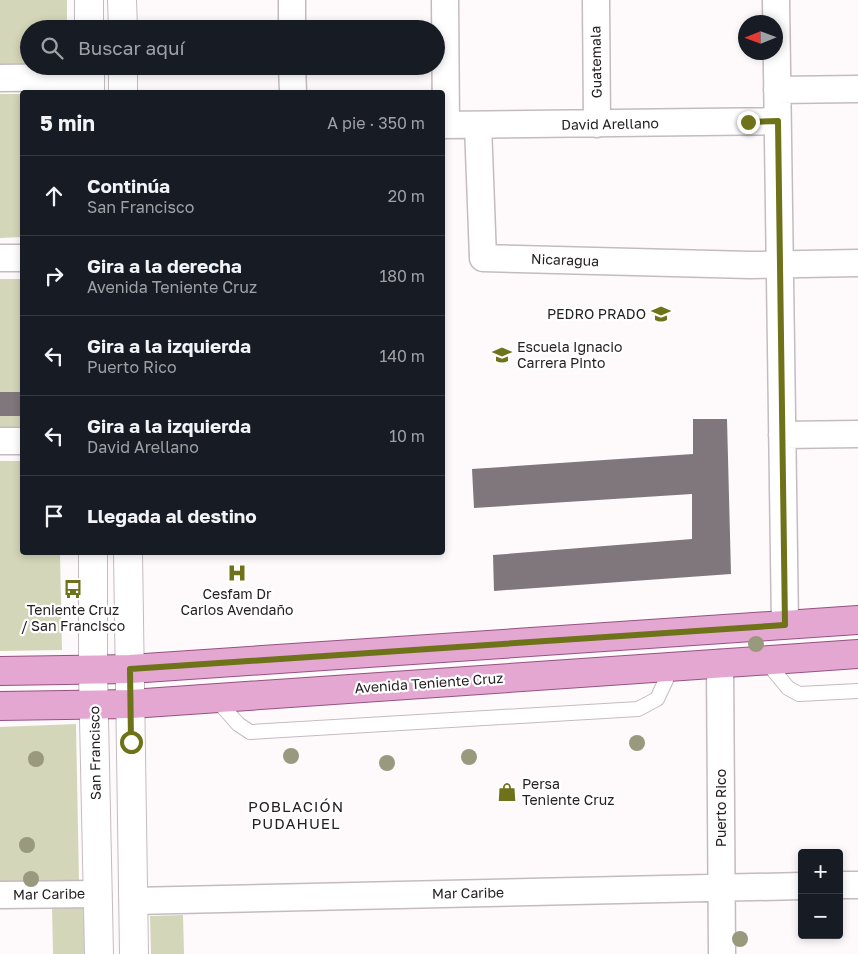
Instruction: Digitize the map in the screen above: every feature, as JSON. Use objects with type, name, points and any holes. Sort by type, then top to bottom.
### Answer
[{"type":"main road","points":[[89,0],[89,20]]},
{"type":"main road","points":[[122,0],[123,20]]},
{"type":"main road","points":[[123,75],[124,90]]},
{"type":"main road","name":"San Francisco","points":[[93,555],[93,670],[100,954]]},
{"type":"main road","points":[[128,555],[134,954]]},
{"type":"main road","points":[[0,671],[130,669],[858,620]]},
{"type":"main road","name":"Avenida Teniente Cruz","points":[[0,706],[131,704],[858,654]]},
{"type":"street","points":[[292,0],[292,20]]},
{"type":"street","points":[[445,0],[445,20]]},
{"type":"street","name":"Guatemala","points":[[596,0],[597,124]]},
{"type":"street","points":[[776,0],[785,625]]},
{"type":"street","points":[[292,75],[293,90]]},
{"type":"street","points":[[444,75],[444,90]]},
{"type":"street","points":[[0,78],[90,79]]},
{"type":"street","points":[[777,90],[858,89]]},
{"type":"street","name":"David Arellano","points":[[445,125],[778,121]]},
{"type":"street","name":"Nicaragua","points":[[478,125],[483,258],[743,265],[780,264]]},
{"type":"street","points":[[0,258],[20,258]]},
{"type":"street","points":[[780,264],[858,263]]},
{"type":"street","points":[[782,435],[858,434]]},
{"type":"street","points":[[0,441],[20,441]]},
{"type":"street","name":"Puerto Rico","points":[[720,663],[722,954]]},
{"type":"street","points":[[843,885],[858,885]]},
{"type":"street","name":"Mar Caribe","points":[[133,901],[798,886]]},
{"type":"street","name":"Mar Caribe","points":[[0,895],[98,894]]},
{"type":"lane","points":[[765,660],[788,688],[799,694],[858,691]]},
{"type":"lane","points":[[215,698],[238,724],[250,732],[638,709],[658,700],[666,680],[667,667]]},
{"type":"green space","points":[[0,0],[67,0],[67,20],[20,20],[20,67],[0,68]]},
{"type":"green space","points":[[0,94],[20,94],[20,237],[0,238]]},
{"type":"green space","points":[[0,279],[20,279],[20,428],[0,429]]},
{"type":"green space","points":[[0,461],[20,461],[20,555],[60,555],[62,650],[0,651]]},
{"type":"green space","points":[[76,724],[79,882],[0,883],[0,727]]},
{"type":"green space","points":[[87,904],[87,954],[53,954],[52,905]]},
{"type":"green space","points":[[183,915],[184,954],[151,954],[150,916]]},
{"type":"building","points":[[0,392],[20,392],[20,416],[0,416]]},
{"type":"building","points":[[693,419],[727,419],[731,574],[494,591],[493,555],[692,539],[692,494],[474,508],[472,469],[693,454]]},
{"type":"place","name":"PEDRO PRADO","points":[[661,314]]},
{"type":"place","name":"Escuela Ignacio Carrera Pinto","points":[[502,355]]},
{"type":"place","name":"Cesfam Dr Carlos Avendaño","points":[[237,573]]},
{"type":"place","name":"Teniente Cruz / San Francisco","points":[[73,589]]},
{"type":"place","name":"Persa Teniente Cruz","points":[[507,792]]},
{"type":"district","name":"POBLACIÓN PUDAHUEL","points":[[296,816]]},
{"type":"route","points":[[131,742],[130,669],[785,625],[778,121],[748,122]]}]
